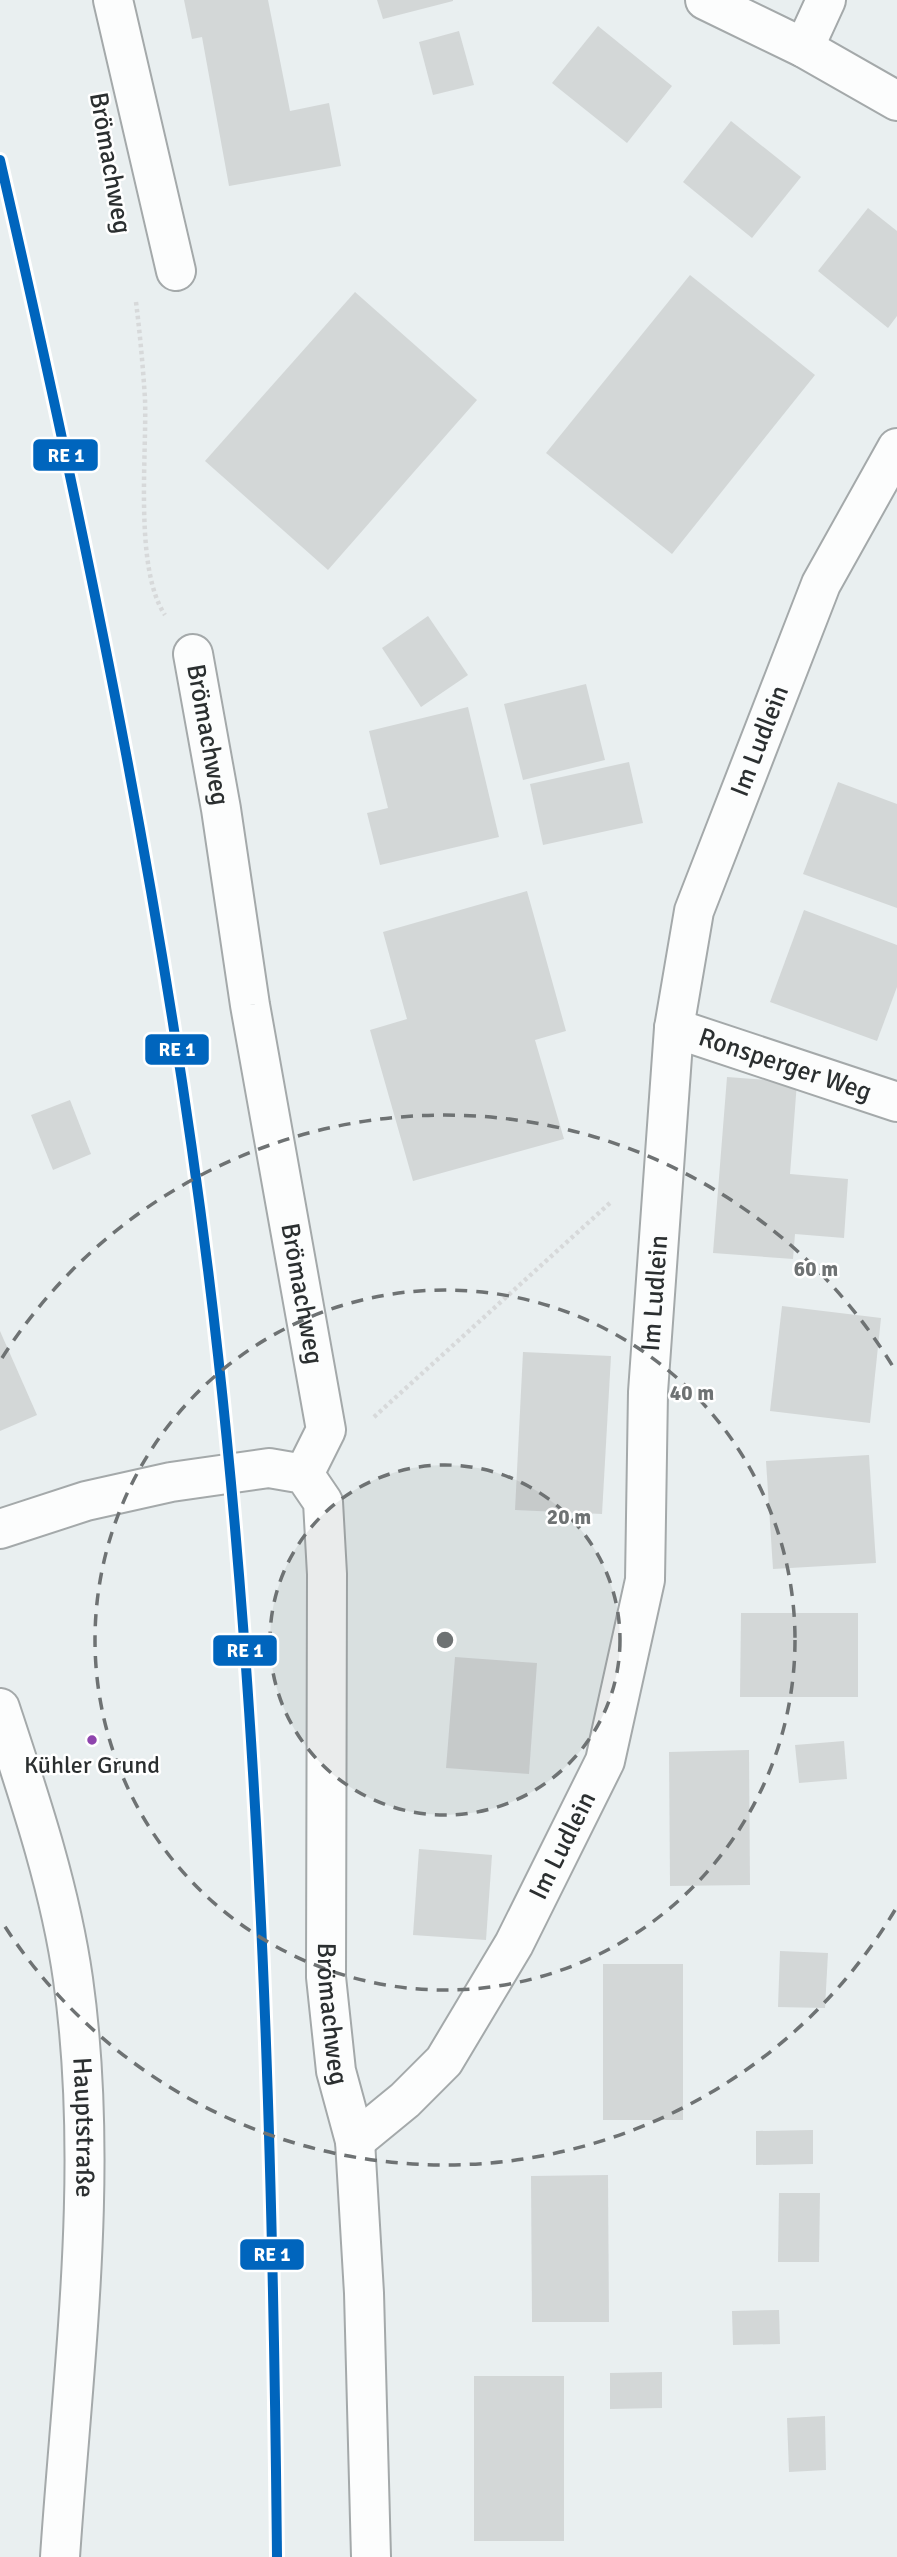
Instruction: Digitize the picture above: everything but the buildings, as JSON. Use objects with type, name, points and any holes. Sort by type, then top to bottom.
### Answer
[{"type":"street","points":[[113,0],[176,271]]},
{"type":"street","points":[[705,0],[804,48],[897,101]]},
{"type":"street","points":[[804,48],[826,0]]},
{"type":"street","name":"Im Ludlein","points":[[355,2141],[405,2100],[444,2061],[514,1944],[605,1761],[645,1580],[648,1392],[674,1028],[694,911],[821,584],[897,448]]},
{"type":"street","name":"Brömachweg","points":[[192,654],[221,809],[250,1005],[326,1430]]},
{"type":"street","name":"Ronsperger Weg","points":[[674,1028],[897,1102]]},
{"type":"street","points":[[0,1529],[86,1501],[171,1482],[269,1468],[304,1474],[326,1430]]},
{"type":"street","name":"Brömachweg","points":[[304,1474],[323,1502],[327,1574],[326,1977],[336,2071],[355,2141],[364,2293],[371,2557]]},
{"type":"street","name":"Hauptstraße","points":[[0,1708],[50,1876],[73,1978],[83,2090],[85,2205],[60,2557]]},
{"type":"path","name":"Brömachweg","points":[[134,291],[145,398],[146,530],[155,600],[192,654]]},
{"type":"path","points":[[326,1430],[374,1417],[665,1153]]},
{"type":"transit line","points":[[0,160],[66,456],[126,755],[178,1055],[218,1355],[233,1505],[255,1805],[268,2106],[277,2557]]},
{"type":"place","name":"Kühler Grund","points":[[92,1740]]}]
